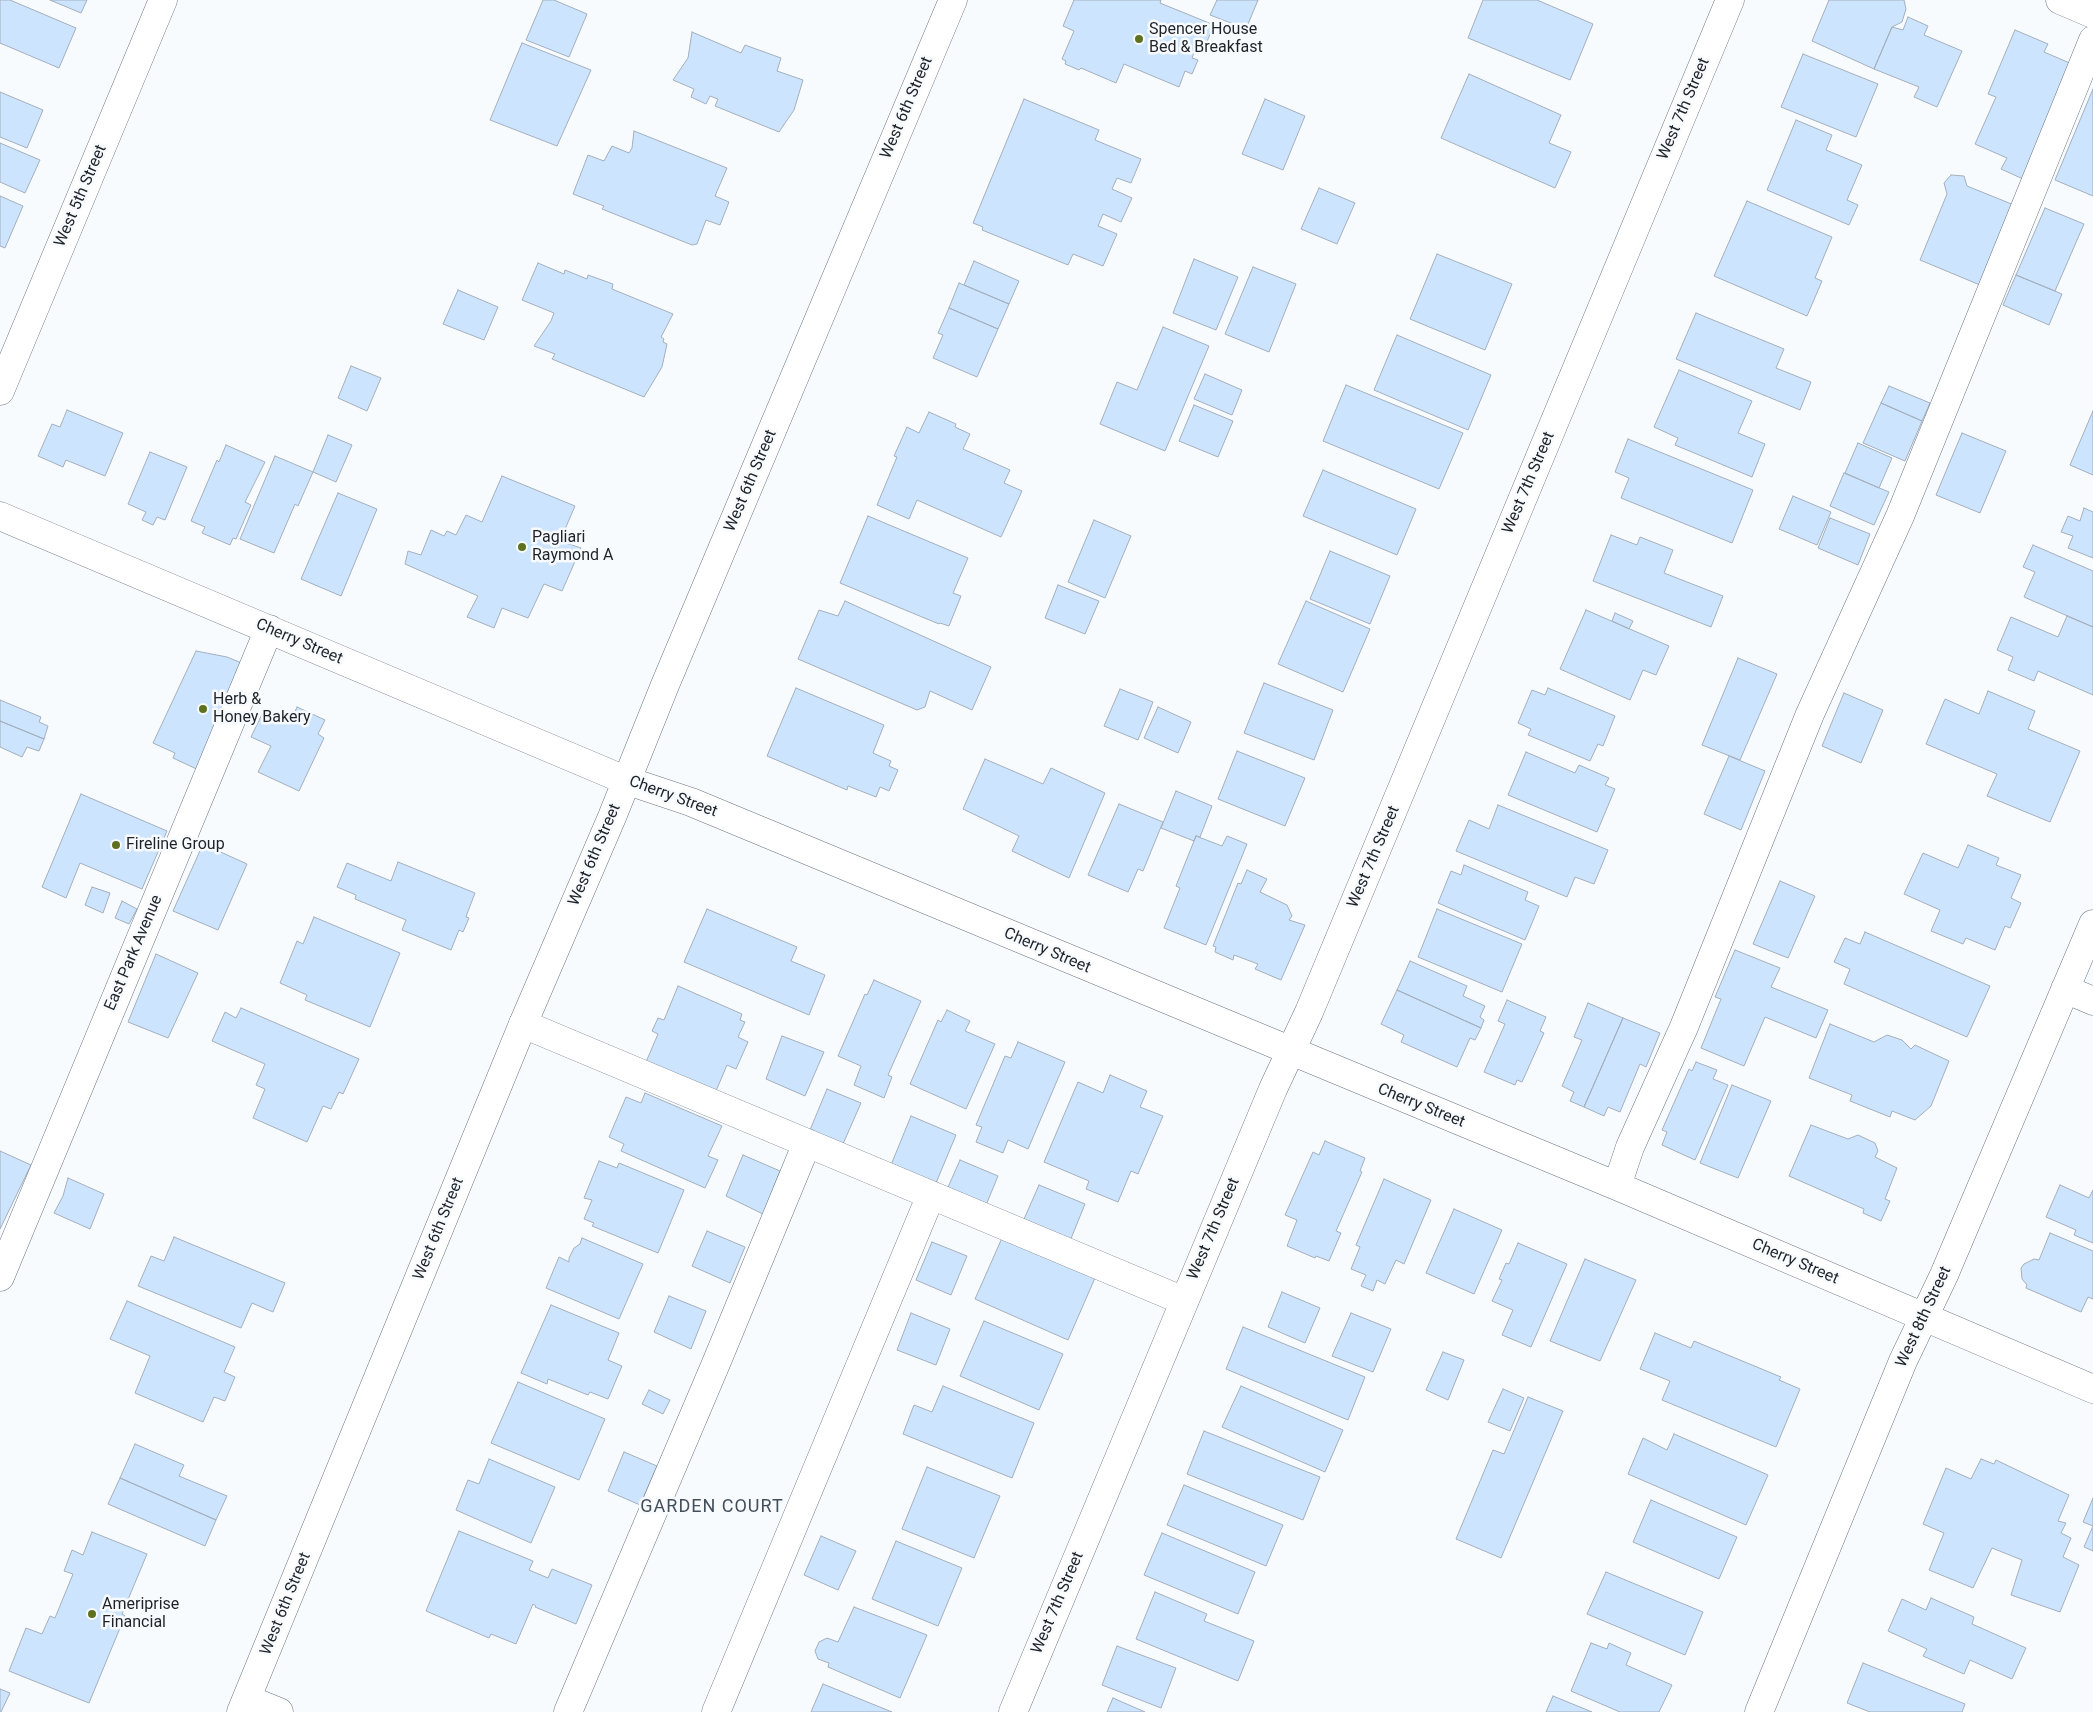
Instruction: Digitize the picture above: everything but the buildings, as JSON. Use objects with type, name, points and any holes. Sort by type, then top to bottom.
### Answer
[{"type":"street","name":"West 5th Street","points":[[0,391],[163,0]]},
{"type":"street","name":"West 6th Street","points":[[244,1705],[523,1024],[612,816],[625,780],[952,0]]},
{"type":"street","name":"West 7th Street","points":[[1013,1712],[1273,1090],[1317,993],[1730,0]]},
{"type":"street","points":[[2060,0],[2093,14]]},
{"type":"street","points":[[1616,1186],[1630,1147],[1684,1027],[1810,714],[1900,516],[2093,40]]},
{"type":"street","name":"Cherry Street","points":[[0,516],[625,780],[691,802],[1616,1186],[2093,1389]]},
{"type":"street","name":"East Park Avenue","points":[[0,1277],[269,629]]},
{"type":"street","name":"West 8th Street","points":[[1759,1712],[1899,1370],[1944,1276],[2093,924]]},
{"type":"street","points":[[2065,989],[2093,1001]]},
{"type":"street","points":[[523,1024],[1184,1301]]},
{"type":"street","points":[[568,1712],[718,1361],[807,1143]]},
{"type":"street","points":[[716,1712],[931,1195]]},
{"type":"street","points":[[244,1705],[279,1712]]},
{"type":"place","name":"Spencer House Bed & Breakfast","points":[[1139,39]]},
{"type":"place","name":"Pagliari Raymond A","points":[[522,547]]},
{"type":"place","name":"Herb & Honey Bakery","points":[[203,709]]},
{"type":"place","name":"Fireline Group","points":[[116,845]]},
{"type":"place","name":"Ameriprise Financial","points":[[92,1614]]},
{"type":"district","name":"GARDEN COURT","points":[[712,1507]]}]
